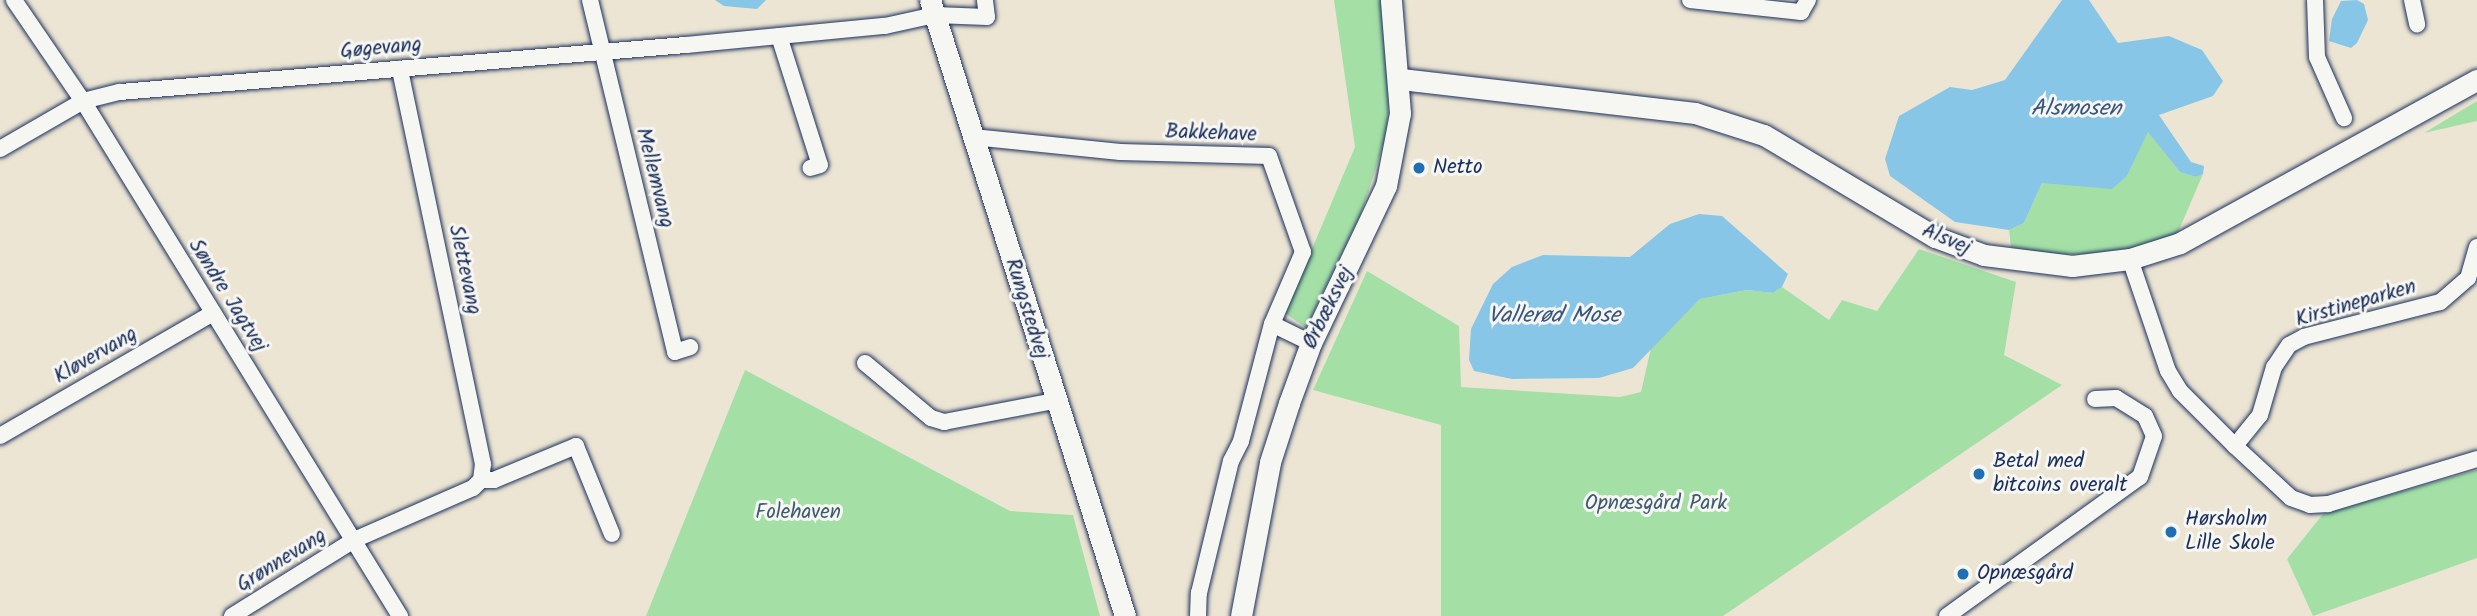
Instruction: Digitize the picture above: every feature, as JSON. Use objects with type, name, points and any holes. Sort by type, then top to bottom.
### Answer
[{"type":"street","name":"Søndre Jagtvej","points":[[14,0],[83,101],[400,616]]},
{"type":"street","name":"Mellemvang","points":[[590,0],[600,51],[676,352],[690,347]]},
{"type":"street","name":"Gøgevang","points":[[0,149],[83,101],[120,92],[886,26],[933,7],[987,18],[985,0]]},
{"type":"street","name":"Ørbæksvej","points":[[1241,616],[1270,462],[1311,343],[1386,186],[1400,113],[1401,79],[1391,0]]},
{"type":"street","points":[[1690,0],[1801,12],[1808,0]]},
{"type":"street","points":[[2315,0],[2317,57],[2344,118]]},
{"type":"street","points":[[2412,0],[2417,24]]},
{"type":"street","name":"Rungstedvej","points":[[933,7],[1054,401],[1125,616]]},
{"type":"street","points":[[779,36],[820,165],[810,168]]},
{"type":"street","name":"Slettevang","points":[[400,69],[482,464],[481,480]]},
{"type":"street","name":"Alsvej","points":[[1401,79],[1695,113],[1764,135],[1909,224],[1960,247],[2051,266],[2130,259],[2218,225],[2477,80]]},
{"type":"street","name":"Bakkehave","points":[[973,137],[1119,152],[1269,156],[1303,252],[1272,324],[1241,441],[1231,461],[1199,593],[1198,616]]},
{"type":"street","name":"Kirstineparken","points":[[2235,446],[2260,415],[2273,367],[2289,345],[2440,302],[2468,278],[2477,247]]},
{"type":"street","points":[[2130,259],[2168,371],[2180,391],[2291,498],[2310,505],[2328,504],[2477,459]]},
{"type":"street","name":"Kløvervang","points":[[0,436],[213,313]]},
{"type":"street","points":[[1272,324],[1311,343]]},
{"type":"street","points":[[865,363],[931,418],[944,422],[1054,401]]},
{"type":"street","points":[[1947,616],[2140,477],[2154,436],[2145,416],[2116,398],[2095,399]]},
{"type":"street","points":[[354,540],[473,488],[481,480],[494,480],[576,446],[612,534]]},
{"type":"street","name":"Grønnevang","points":[[232,616],[354,540]]},
{"type":"green space","points":[[1334,0],[1383,0],[1390,73],[1387,133],[1361,214],[1306,328],[1285,313],[1355,147]]},
{"type":"green space","points":[[2477,101],[2477,121],[2424,133]]},
{"type":"green space","points":[[2148,131],[2180,172],[2196,177],[2203,174],[2176,237],[2134,250],[2092,254],[2049,254],[2011,247],[2009,230],[2024,223],[2042,183],[2127,176]]},
{"type":"green space","name":"Opnæsgård Park","points":[[1919,249],[2016,282],[2004,355],[2062,385],[1723,616],[1441,616],[1441,425],[1313,390],[1367,271],[1459,326],[1461,387],[1620,397],[1641,392],[1651,348],[1700,299],[1747,290],[1773,293],[1782,287],[1829,320],[1842,300],[1877,311]]},
{"type":"green space","name":"Folehaven","points":[[745,370],[1010,511],[1073,515],[1100,616],[646,616]]},
{"type":"green space","points":[[2477,470],[2477,558],[2313,616],[2287,559],[2323,514]]},
{"type":"water","points":[[715,0],[766,0],[757,9],[724,6]]},
{"type":"water","name":"Alsmosen","points":[[2062,0],[2089,0],[2118,43],[2169,36],[2202,50],[2223,81],[2213,96],[2159,115],[2191,162],[2204,166],[2203,174],[2196,177],[2180,172],[2148,132],[2127,176],[2112,189],[2042,183],[2024,223],[2009,230],[1955,222],[1890,176],[1885,159],[1899,116],[1950,87],[1972,90],[2005,80]]},
{"type":"water","points":[[2357,0],[2364,4],[2368,20],[2357,43],[2351,48],[2329,41],[2332,19],[2341,1]]},
{"type":"water","name":"Vallerød Mose","points":[[1699,214],[1722,216],[1788,274],[1782,287],[1773,293],[1747,290],[1700,299],[1633,368],[1599,378],[1512,379],[1474,371],[1469,360],[1471,329],[1493,284],[1512,267],[1543,255],[1630,257],[1670,224]]},
{"type":"place","name":"Netto","points":[[1419,168]]},
{"type":"place","name":"Betal med bitcoins overalt","points":[[1979,474]]},
{"type":"place","name":"Hørsholm Lille Skole","points":[[2171,532]]},
{"type":"place","name":"Opnæsgård","points":[[1963,574]]}]
